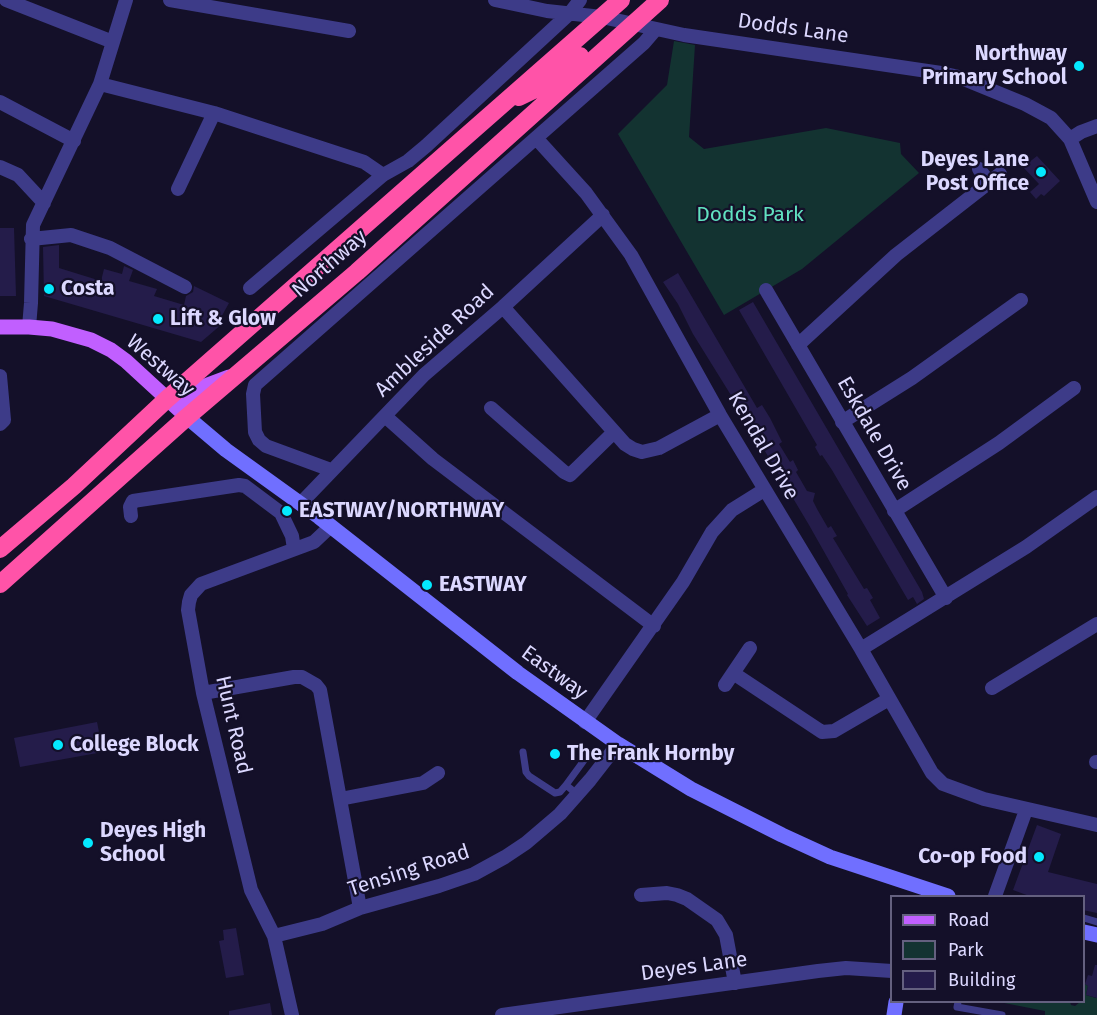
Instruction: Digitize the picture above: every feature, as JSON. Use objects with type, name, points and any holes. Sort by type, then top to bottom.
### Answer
[{"type":"highway","name":"Northway","points":[[0,549],[74,486],[167,399],[621,0]]},
{"type":"highway","name":"Northway","points":[[0,584],[187,417],[357,272],[660,0]]},
{"type":"highway","points":[[506,101],[546,84],[606,33],[622,25],[633,24]]},
{"type":"main road","name":"Westway","points":[[0,327],[29,327],[70,333],[111,350],[187,417]]},
{"type":"main road","points":[[167,399],[186,400],[205,386],[238,374]]},
{"type":"street","points":[[6,0],[113,42]]},
{"type":"street","points":[[29,327],[32,303],[31,239],[33,225],[100,84],[126,0]]},
{"type":"street","points":[[170,0],[349,31]]},
{"type":"street","name":"Dodds Lane","points":[[495,0],[602,17],[656,29],[959,77],[1051,118],[1070,139],[1097,202]]},
{"type":"street","name":"Northway","points":[[250,288],[383,175],[408,161],[426,146],[570,13],[580,0]]},
{"type":"street","name":"Northway","points":[[331,470],[266,446],[259,440],[255,432],[253,404],[255,385],[644,43],[656,29]]},
{"type":"street","points":[[100,84],[214,113],[364,162],[383,175]]},
{"type":"street","points":[[0,102],[74,141]]},
{"type":"street","points":[[178,189],[214,113]]},
{"type":"street","points":[[1070,139],[1097,126]]},
{"type":"street","name":"Kendal Drive","points":[[536,138],[603,215],[631,255],[720,415],[861,649],[932,774],[943,784],[984,799],[1026,810]]},
{"type":"street","points":[[0,167],[18,175],[44,203]]},
{"type":"street","points":[[798,345],[896,255],[994,178],[980,169]]},
{"type":"street","name":"Ambleside Road","points":[[301,503],[424,375],[504,307],[603,215]]},
{"type":"street","points":[[31,239],[71,235],[110,248],[184,287]]},
{"type":"street","name":"Eskdale Drive","points":[[766,290],[946,598]]},
{"type":"street","points":[[842,422],[912,378],[1021,300]]},
{"type":"street","points":[[504,307],[614,432],[633,449],[646,451],[659,448],[720,415]]},
{"type":"street","points":[[0,376],[4,420],[0,424]]},
{"type":"street","points":[[894,511],[999,443],[1074,388]]},
{"type":"street","points":[[491,408],[570,475],[614,432]]},
{"type":"street","points":[[385,416],[434,459],[654,626]]},
{"type":"street","name":"Eastway","points":[[187,417],[234,456],[301,503],[518,673],[618,744],[685,785],[782,835],[830,856],[932,894]]},
{"type":"street","points":[[131,516],[130,507],[133,501],[245,486],[281,513],[292,536],[294,549]]},
{"type":"street","points":[[585,722],[654,626],[719,523],[732,510],[764,490]]},
{"type":"street","points":[[861,649],[1026,547],[1097,497]]},
{"type":"street","name":"Hunt Road","points":[[292,1015],[274,936],[251,890],[203,693],[188,610],[191,595],[201,584],[314,542],[331,526]]},
{"type":"street","points":[[992,688],[1097,624]]},
{"type":"street","points":[[725,685],[750,648]]},
{"type":"street","points":[[734,673],[822,732],[834,731],[889,699]]},
{"type":"street","points":[[203,693],[294,676],[316,684],[320,690],[360,908]]},
{"type":"street","name":"Tensing Road","points":[[274,936],[322,924],[360,908],[410,895],[474,874],[526,843],[560,814],[618,744]]},
{"type":"street","points":[[340,799],[423,783],[438,773]]},
{"type":"street","points":[[996,895],[1026,810],[1097,824]]},
{"type":"street","points":[[641,896],[667,893],[677,895],[687,899],[717,920],[726,935],[735,982]]},
{"type":"street","name":"Deyes Lane","points":[[502,1015],[846,968],[890,971]]},
{"type":"lane","points":[[523,752],[526,772],[529,776],[555,793],[560,792],[585,759]]},
{"type":"lane","points":[[566,785],[578,795]]},
{"type":"lane","points":[[958,1003],[957,1007],[1002,1015]]},
{"type":"green space","name":"Dodds Park","points":[[674,41],[695,45],[689,137],[704,149],[826,128],[900,143],[901,154],[919,173],[802,269],[724,315],[618,134],[667,85]]},
{"type":"green space","points":[[1085,984],[1088,986],[1086,995],[1096,998],[1097,995],[1097,1015],[1045,1015],[1045,1011],[1004,1003],[1070,1003],[1075,1006],[1085,1003]]},
{"type":"building","points":[[1037,156],[1060,181],[1044,196],[1041,194],[1036,199],[1030,192],[1039,184],[1023,167]]},
{"type":"building","points":[[0,228],[14,228],[16,296],[0,296]]},
{"type":"building","points":[[59,245],[59,268],[101,281],[104,269],[122,274],[124,266],[133,270],[129,281],[157,289],[154,296],[184,305],[186,296],[193,292],[194,286],[229,303],[219,321],[222,324],[201,342],[44,296],[43,247]]},
{"type":"building","points":[[678,273],[757,408],[762,405],[770,418],[782,442],[779,444],[790,462],[793,460],[798,470],[796,472],[807,491],[815,493],[813,501],[828,528],[831,526],[837,536],[833,538],[864,589],[867,588],[873,598],[870,600],[880,618],[867,626],[663,282]]},
{"type":"building","points":[[753,302],[922,592],[924,599],[917,604],[913,597],[908,600],[832,470],[822,455],[820,456],[815,447],[817,445],[739,310]]},
{"type":"building","name":"College Block","points":[[97,722],[103,752],[20,767],[14,738]]},
{"type":"building","name":"Co-op Food","points":[[1037,825],[1061,834],[1048,872],[1097,884],[1097,913],[1085,910],[1085,895],[1027,895],[1013,890]]},
{"type":"building","points":[[236,928],[244,975],[226,978],[219,941],[224,940],[223,930]]},
{"type":"building","points":[[1095,965],[1097,965],[1097,998],[1086,995],[1088,986],[1085,984],[1088,975],[1092,976]]},
{"type":"building","points":[[270,1003],[272,1015],[229,1015],[229,1011]]},
{"type":"place","name":"Northway Primary School","points":[[1079,66]]},
{"type":"place","name":"Deyes Lane Post Office","points":[[1041,172]]},
{"type":"place","name":"Costa","points":[[49,289]]},
{"type":"place","name":"Lift & Glow","points":[[158,319]]},
{"type":"place","name":"EASTWAY/NORTHWAY","points":[[287,511]]},
{"type":"place","name":"EASTWAY","points":[[427,585]]},
{"type":"place","name":"College Block","points":[[58,745]]},
{"type":"place","name":"The Frank Hornby","points":[[555,754]]},
{"type":"place","name":"Deyes High School","points":[[88,843]]},
{"type":"place","name":"Co-op Food","points":[[1039,857]]}]
